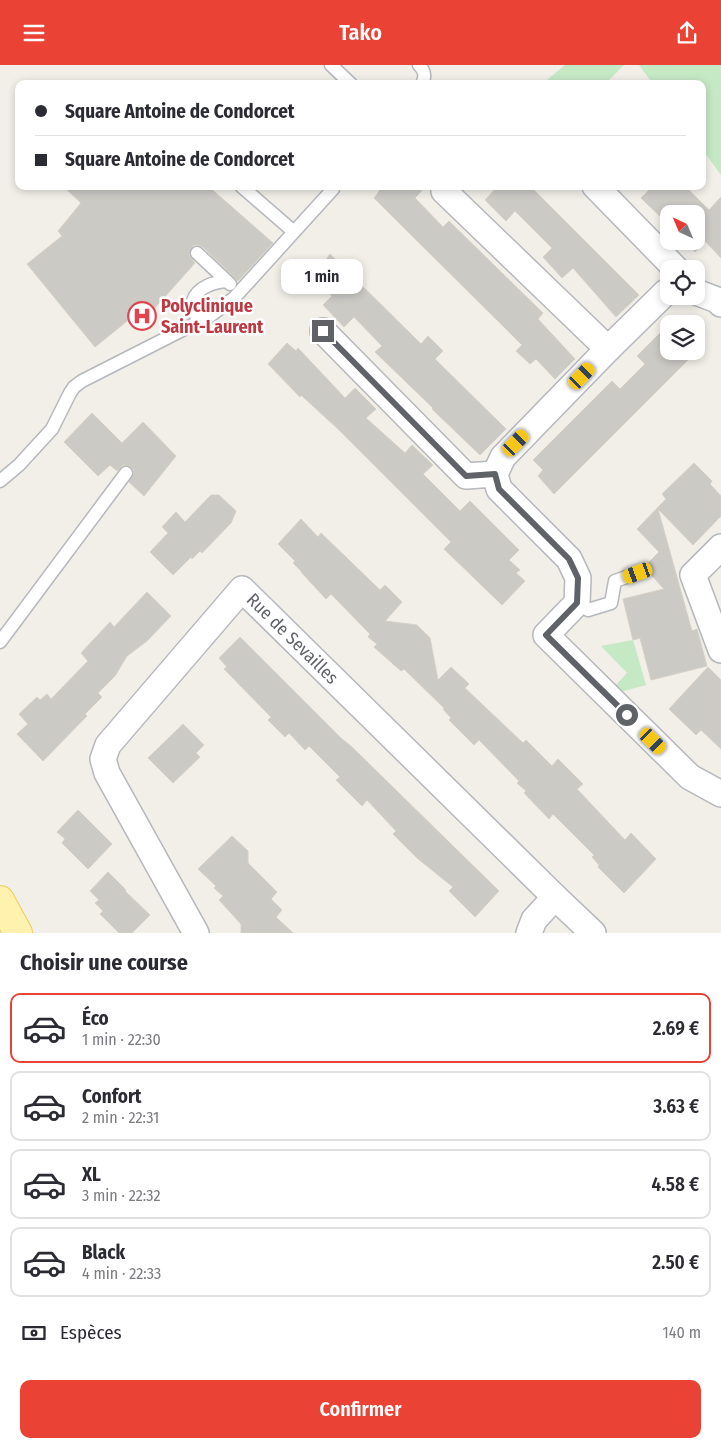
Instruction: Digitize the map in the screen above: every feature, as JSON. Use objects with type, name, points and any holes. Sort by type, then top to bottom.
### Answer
[{"type":"main road","points":[[0,900],[18,933]]},
{"type":"street","points":[[599,190],[667,260]]},
{"type":"street","points":[[444,191],[608,349]]},
{"type":"street","points":[[705,295],[717,300],[721,304]]},
{"type":"street","points":[[660,298],[503,457],[495,474],[499,489],[569,559],[578,578],[577,603],[546,635],[690,777],[721,794]]},
{"type":"street","points":[[323,331],[466,476],[495,474]]},
{"type":"street","points":[[721,547],[693,575],[716,623],[721,650]]},
{"type":"street","name":"Rue de Sevailles","points":[[196,933],[108,773],[104,759],[108,745],[242,589],[593,933]]},
{"type":"street","points":[[529,933],[534,920],[555,897]]},
{"type":"lane","points":[[331,65],[347,80]]},
{"type":"lane","points":[[419,65],[424,73],[424,80]]},
{"type":"lane","points":[[246,190],[294,232]]},
{"type":"lane","points":[[0,481],[19,465],[52,429],[74,387],[82,381],[198,322],[226,305],[332,190]]},
{"type":"lane","points":[[197,253],[239,292]]},
{"type":"lane","points":[[198,322],[194,313],[193,302],[200,290],[213,283],[227,281]]},
{"type":"lane","points":[[0,642],[126,473]]},
{"type":"lane","points":[[577,603],[588,610],[611,603],[615,581],[638,573]]},
{"type":"green space","points":[[565,65],[624,65],[609,80],[547,80]]},
{"type":"green space","points":[[639,65],[721,65],[721,175],[706,154],[706,80],[650,80]]},
{"type":"green space","points":[[633,640],[646,685],[620,692],[615,686],[627,673],[601,646]]},
{"type":"building","points":[[67,190],[213,190],[273,243],[238,281],[203,247],[194,245],[189,255],[195,263],[153,310],[147,305],[95,347],[27,264],[62,236],[58,231],[81,203]]},
{"type":"building","points":[[380,190],[422,190],[415,198],[443,227],[449,221],[543,313],[538,319],[575,359],[555,379],[536,359],[530,364],[516,351],[522,345],[374,198]]},
{"type":"building","points":[[494,190],[534,190],[639,295],[616,317],[573,268],[562,278],[543,257],[552,248],[515,211],[506,221],[485,200]]},
{"type":"building","points":[[649,190],[689,190],[704,205],[660,205],[660,216],[641,198]]},
{"type":"building","points":[[721,197],[721,258],[705,241],[705,206],[709,210]]},
{"type":"building","points":[[330,254],[421,344],[428,336],[443,351],[435,359],[506,429],[480,455],[375,352],[382,346],[354,317],[344,327],[323,305],[332,296],[322,286],[326,283],[316,273]]},
{"type":"building","points":[[660,333],[660,360],[688,360],[554,494],[538,476],[543,470],[533,460],[612,381],[620,389],[645,364],[637,356]]},
{"type":"building","points":[[287,343],[296,351],[298,348],[345,398],[355,388],[376,409],[366,418],[405,453],[412,445],[433,465],[423,474],[460,511],[470,501],[519,550],[509,560],[520,570],[516,573],[525,581],[502,605],[444,549],[451,542],[338,429],[301,395],[300,397],[268,364]]},
{"type":"building","points":[[92,413],[122,443],[143,422],[176,456],[144,496],[129,482],[134,473],[130,466],[123,465],[117,471],[110,465],[98,476],[64,442]]},
{"type":"building","points":[[694,463],[712,481],[710,484],[721,496],[721,516],[693,545],[658,509],[692,631],[697,629],[707,666],[651,680],[640,638],[633,640],[623,599],[664,589],[644,567],[659,552],[637,529],[666,499],[662,494]]},
{"type":"building","points":[[211,495],[219,495],[236,511],[231,523],[202,553],[200,551],[192,559],[191,557],[173,575],[150,552],[168,533],[162,527],[176,512],[185,522]]},
{"type":"building","points":[[301,519],[318,537],[321,533],[380,590],[385,585],[402,602],[385,621],[417,625],[430,638],[438,680],[451,667],[469,684],[465,688],[523,743],[526,740],[552,766],[558,759],[583,784],[577,789],[625,840],[631,833],[656,859],[624,893],[598,867],[599,865],[592,857],[594,855],[553,814],[549,819],[524,793],[526,791],[517,783],[519,781],[479,740],[474,745],[449,720],[451,718],[444,708],[404,669],[401,671],[374,647],[377,644],[368,637],[370,634],[331,594],[326,599],[293,563],[295,561],[278,544]]},
{"type":"building","points":[[147,592],[171,616],[147,641],[127,656],[115,676],[98,693],[102,697],[85,714],[87,716],[43,761],[17,734],[28,724],[19,714],[37,697],[40,700],[47,694],[51,699],[88,661],[81,653],[110,622],[114,627]]},
{"type":"building","points":[[240,637],[499,891],[475,917],[449,891],[453,887],[417,858],[393,834],[396,831],[367,800],[362,806],[336,780],[340,777],[309,746],[305,750],[289,733],[285,737],[268,720],[271,717],[224,669],[227,667],[219,658]]},
{"type":"building","points":[[708,667],[721,680],[721,749],[701,730],[696,735],[669,709]]},
{"type":"building","points":[[183,724],[204,745],[196,753],[200,757],[173,783],[148,758]]},
{"type":"building","points":[[78,810],[112,844],[88,869],[62,843],[65,839],[57,832]]},
{"type":"building","points":[[232,836],[248,851],[248,863],[277,892],[271,899],[282,910],[276,917],[293,933],[241,933],[241,924],[219,900],[223,896],[214,888],[216,886],[198,869]]},
{"type":"building","points":[[108,872],[150,915],[132,933],[119,933],[100,914],[103,911],[95,903],[99,900],[90,891]]},
{"type":"place","name":"Polyclinique Saint-Laurent","points":[[142,316]]},
{"type":"route","points":[[323,331],[466,476],[495,474],[499,489],[569,559],[578,578],[577,603],[546,635],[627,715]]}]
